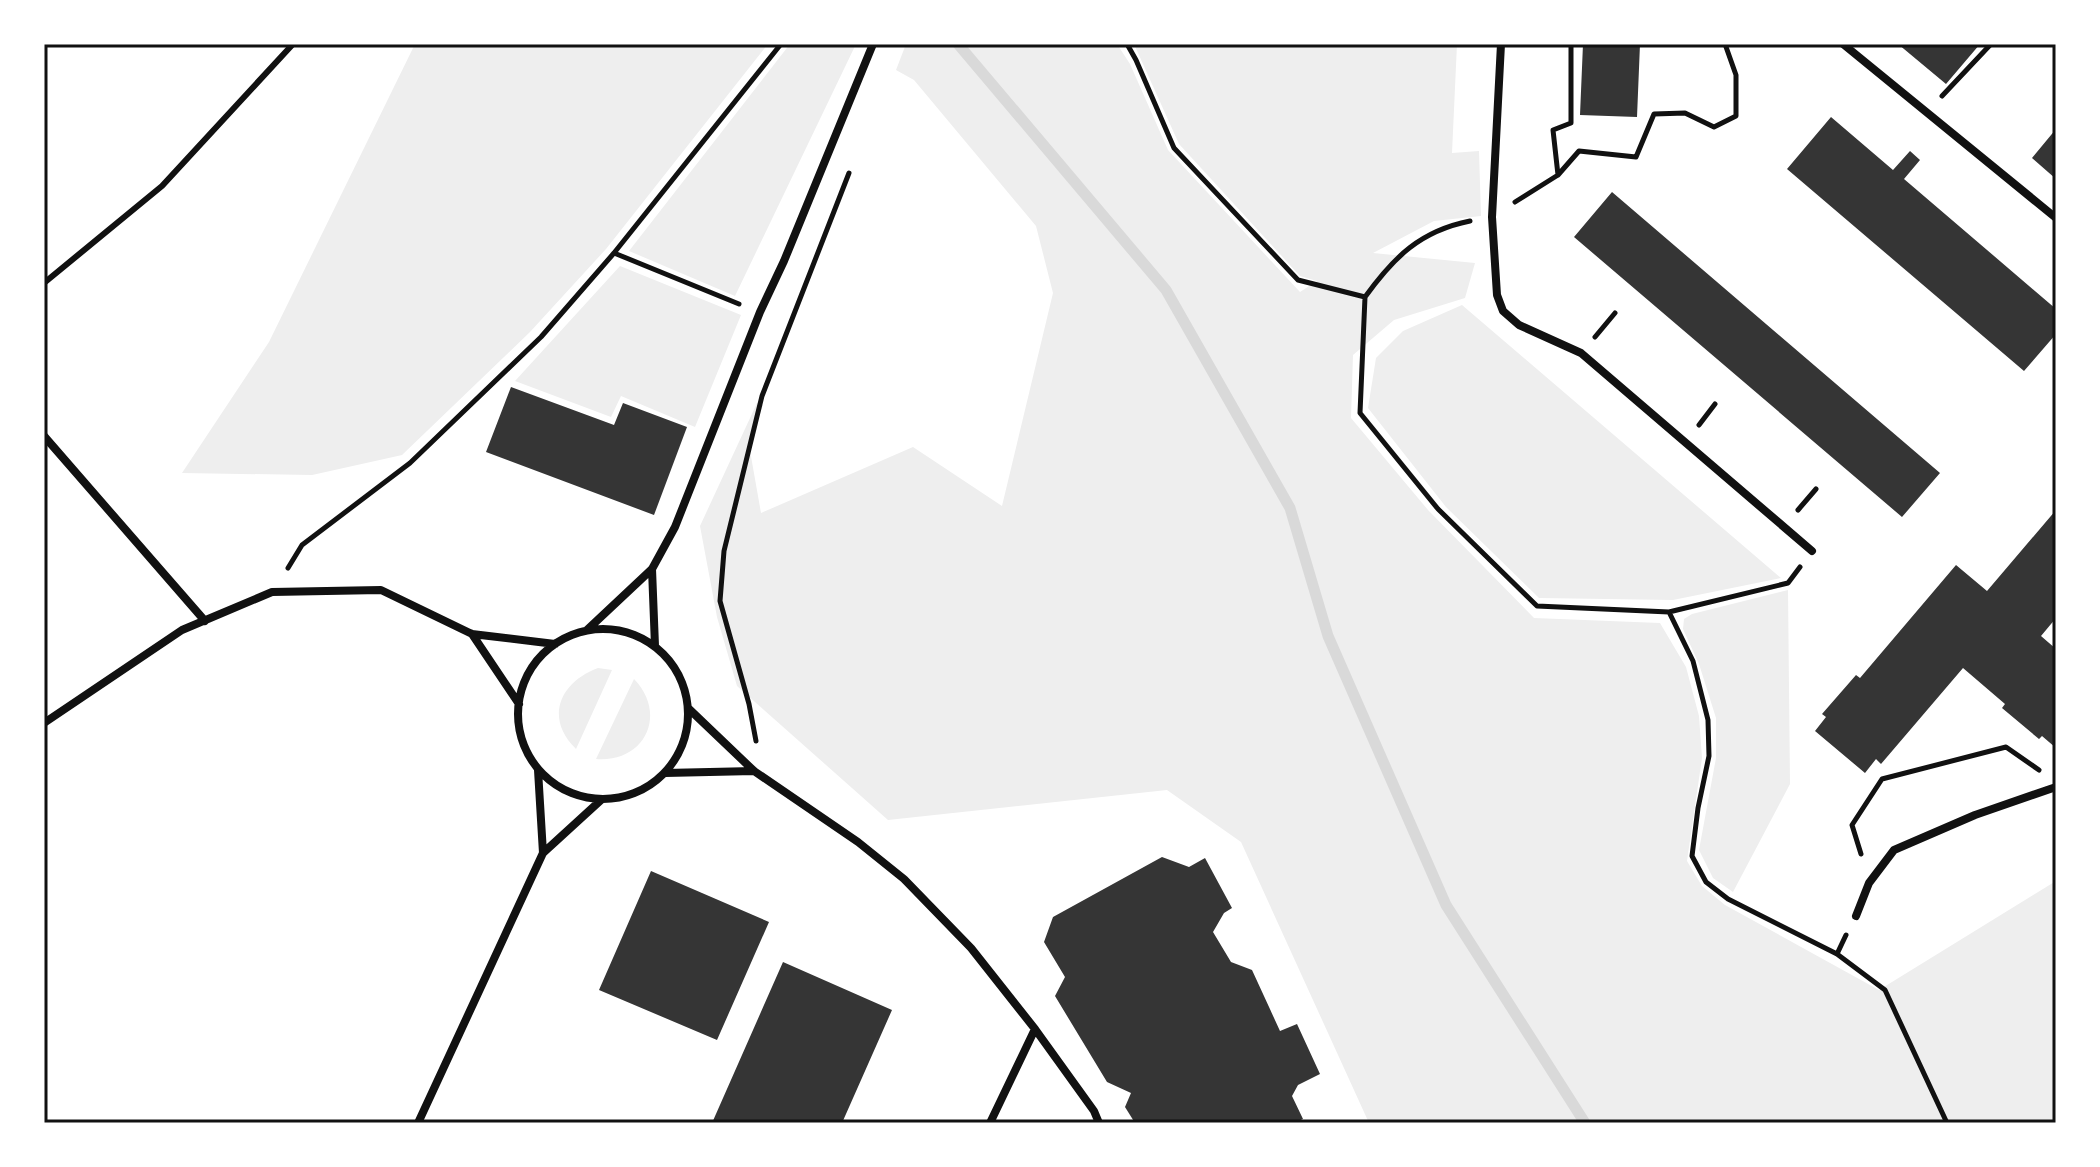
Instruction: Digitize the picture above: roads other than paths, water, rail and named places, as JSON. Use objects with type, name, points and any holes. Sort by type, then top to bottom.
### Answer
[{"type":"street","points":[[587,630],[611,629],[634,635],[655,646],[672,664],[683,684],[688,708],[687,731],[679,754],[665,773],[646,788],[624,797],[601,800],[577,796],[556,786],[538,770],[525,750],[519,727],[519,704],[525,680],[555,644],[587,630],[652,569],[675,527],[760,312],[873,44]]},
{"type":"street","points":[[1501,44],[1492,217],[1497,295],[1503,311],[1519,325],[1581,353],[1812,551]]},
{"type":"street","points":[[1843,44],[2056,218]]},
{"type":"street","points":[[44,436],[205,621]]},
{"type":"street","points":[[652,569],[655,646]]},
{"type":"street","points":[[44,723],[182,630],[272,592],[381,590],[472,634],[555,644]]},
{"type":"street","points":[[472,634],[519,704]]},
{"type":"street","points":[[688,708],[754,771],[858,842],[904,879],[971,948],[1035,1029],[1094,1111],[1099,1123]]},
{"type":"street","points":[[538,770],[543,853]]},
{"type":"street","points":[[665,773],[754,771]]},
{"type":"street","points":[[1856,916],[1869,883],[1894,850],[1975,815],[2056,787]]},
{"type":"street","points":[[418,1123],[543,853],[601,800]]},
{"type":"street","points":[[990,1123],[1035,1029]]},
{"type":"lane","points":[[44,283],[162,186],[293,44]]},
{"type":"waterway","points":[[958,44],[1166,290],[1290,508],[1328,636],[1446,905],[1585,1123]]}]
